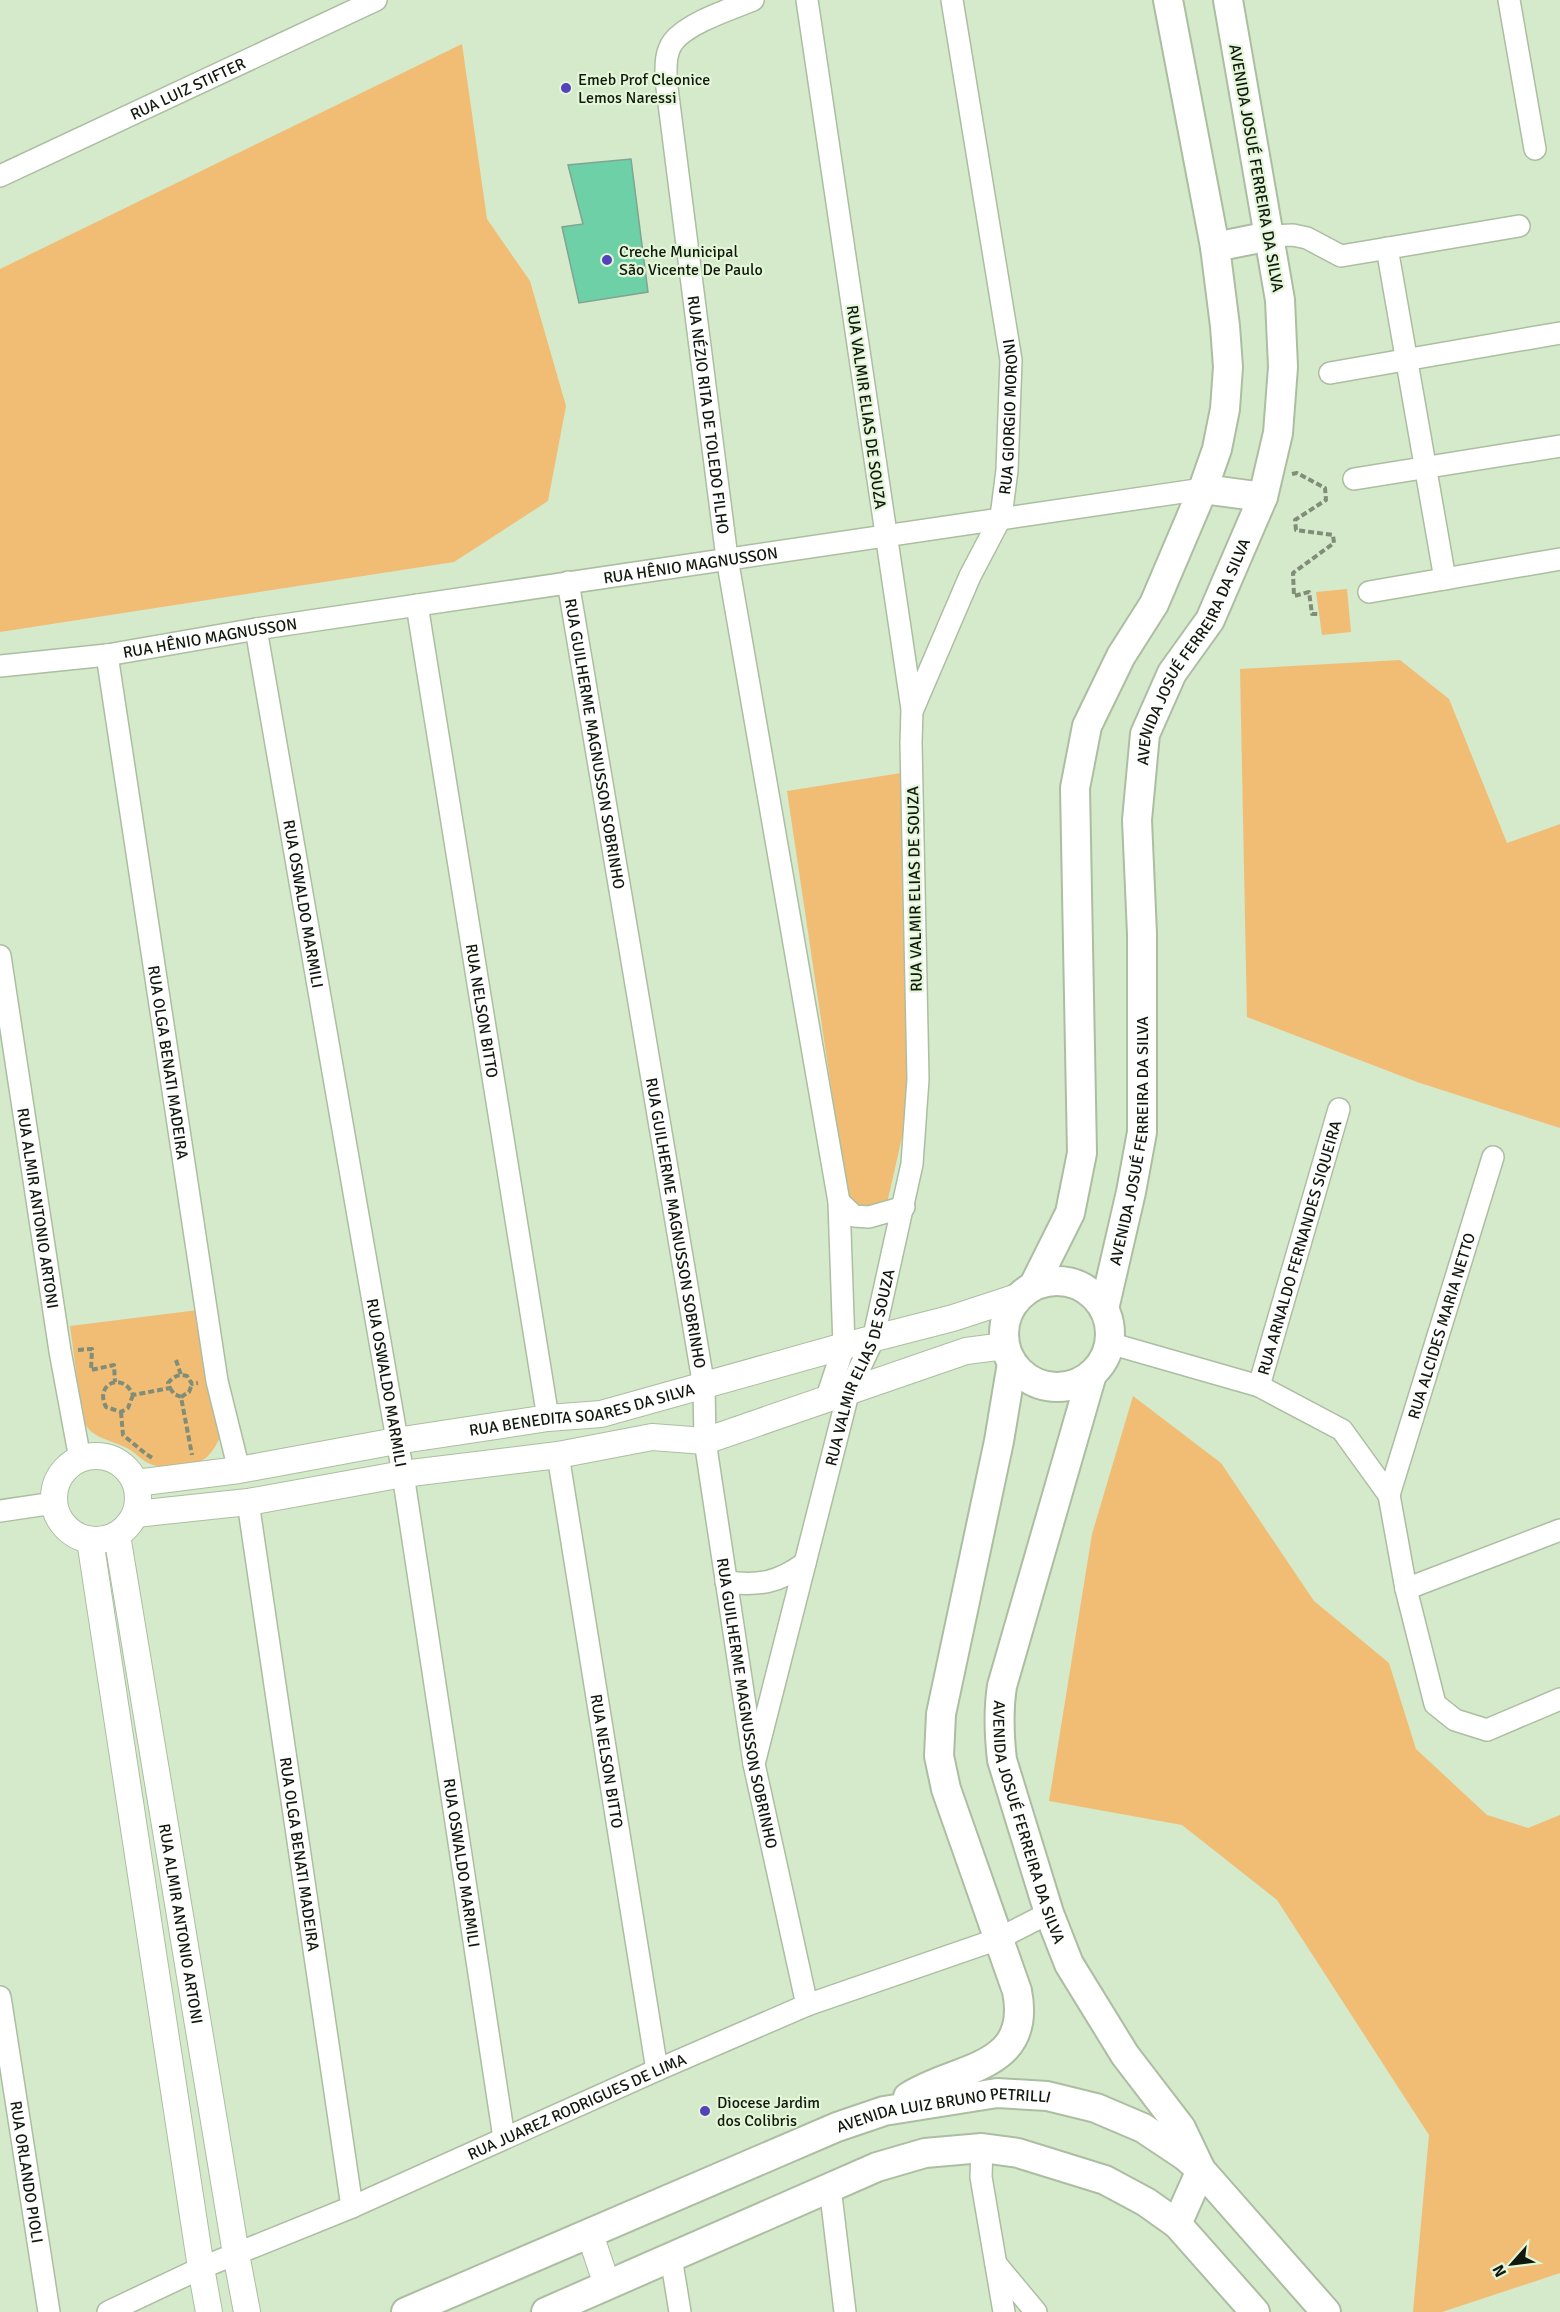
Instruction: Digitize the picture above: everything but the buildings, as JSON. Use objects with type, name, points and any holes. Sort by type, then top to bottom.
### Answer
[{"type":"main road","points":[[884,2111],[918,2090],[982,2066],[997,2057],[1007,2047],[1017,2027],[1020,2005],[946,1789],[939,1756],[941,1714],[999,1441],[1008,1354],[1003,1328],[1008,1311],[1026,1291],[1070,1213],[1082,1153],[1075,788],[1087,726],[1121,656],[1154,604],[1203,489],[1217,449],[1225,409],[1228,367],[1215,247],[1168,0]]},
{"type":"main road","name":"AVENIDA JOSUÉ FERREIRA DA SILVA","points":[[1104,1310],[1142,1132],[1142,934],[1137,820],[1145,734],[1172,673],[1210,620],[1265,487],[1278,433],[1283,367],[1280,300],[1228,0]]},
{"type":"main road","points":[[1215,247],[1270,236]]},
{"type":"main road","points":[[1203,489],[1265,487]]},
{"type":"main road","points":[[1008,1354],[1024,1376],[1040,1385],[1058,1387],[1076,1384],[1092,1374],[1103,1360],[1109,1343],[1109,1326],[1104,1310],[1094,1296],[1080,1286],[1064,1281],[1047,1281],[1026,1291]]},
{"type":"main road","name":"AVENIDA JOSUÉ FERREIRA DA SILVA","points":[[1092,1374],[1002,1686],[998,1711],[1002,1760],[1049,1913],[1069,1964],[1125,2055],[1181,2128],[1201,2170]]},
{"type":"main road","name":"AVENIDA LUIZ BRUNO PETRILLI","points":[[406,2312],[837,2127],[884,2111],[997,2093],[1047,2096],[1096,2108],[1143,2128],[1185,2156],[1201,2170],[1326,2312]]},
{"type":"main road","points":[[546,2312],[877,2167],[925,2153],[982,2148],[1018,2153],[1105,2180],[1146,2202],[1177,2223],[1255,2312]]},
{"type":"main road","points":[[1177,2223],[1201,2170]]},
{"type":"street","name":"RUA LUIZ STIFTER","points":[[0,176],[376,0]]},
{"type":"street","name":"RUA NÉZIO RITA DE TOLEDO FILHO","points":[[753,0],[684,32],[673,42],[667,56],[666,80],[727,558],[839,1202],[844,1346]]},
{"type":"street","name":"RUA VALMIR ELIAS DE SOUZA","points":[[754,1764],[805,1563],[838,1394],[873,1340],[912,1164],[918,1079],[912,709],[807,0]]},
{"type":"street","name":"RUA GIORGIO MORONI","points":[[912,709],[970,576],[1001,517],[1007,470],[1011,360],[952,0]]},
{"type":"street","points":[[1509,0],[1535,149]]},
{"type":"street","points":[[1270,236],[1293,235],[1307,238],[1341,256],[1519,226]]},
{"type":"street","points":[[1387,248],[1445,579]]},
{"type":"street","points":[[1330,373],[1560,333]]},
{"type":"street","points":[[1354,479],[1560,446]]},
{"type":"street","name":"RUA HÊNIO MAGNUSSON","points":[[0,666],[107,656],[256,629],[1001,517],[1203,489]]},
{"type":"street","points":[[1368,592],[1560,559]]},
{"type":"street","name":"RUA GUILHERME MAGNUSSON SOBRINHO","points":[[568,582],[704,1387],[705,1442],[754,1764],[807,2006]]},
{"type":"street","name":"RUA NELSON BITTO","points":[[417,605],[548,1418]]},
{"type":"street","name":"RUA OSWALDO MARMILI","points":[[256,629],[403,1474],[504,2138]]},
{"type":"street","name":"RUA OLGA BENATI MADEIRA","points":[[107,656],[217,1380],[239,1470]]},
{"type":"street","name":"RUA ALMIR ANTONIO ARTONI","points":[[0,956],[60,1351],[80,1459]]},
{"type":"street","name":"RUA ARNALDO FERNANDES SIQUEIRA","points":[[1259,1386],[1339,1108]]},
{"type":"street","name":"RUA ALCIDES MARIA NETTO","points":[[1389,1495],[1494,1157]]},
{"type":"street","points":[[839,1202],[854,1216],[869,1217],[904,1207]]},
{"type":"street","name":"RUA BENEDITA SOARES DA SILVA","points":[[136,1483],[239,1470],[396,1441],[548,1418],[601,1414],[953,1318],[1026,1291]]},
{"type":"street","points":[[1109,1343],[1259,1386],[1342,1430],[1389,1495],[1406,1589],[1435,1704],[1455,1720],[1487,1730],[1560,1699]]},
{"type":"street","points":[[838,1394],[844,1346]]},
{"type":"street","points":[[136,1514],[248,1502],[403,1474],[558,1455],[652,1437],[705,1442],[966,1351],[1008,1354]]},
{"type":"street","points":[[93,1455],[107,1457],[121,1463],[131,1473],[136,1483],[139,1500],[136,1514],[128,1526],[117,1535],[103,1540],[90,1540],[77,1536],[58,1516],[54,1503],[55,1489],[60,1476],[68,1466],[80,1459],[93,1455]]},
{"type":"street","name":"RUA NELSON BITTO","points":[[558,1455],[657,2070]]},
{"type":"street","name":"RUA OLGA BENATI MADEIRA","points":[[248,1502],[352,2206]]},
{"type":"street","points":[[0,1510],[54,1503]]},
{"type":"street","points":[[1406,1589],[1560,1530]]},
{"type":"street","name":"RUA ALMIR ANTONIO ARTONI","points":[[117,1535],[247,2312]]},
{"type":"street","name":"RUA ALMIR ANTONIO ARTONI","points":[[90,1540],[209,2312]]},
{"type":"street","points":[[726,1582],[749,1585],[771,1581],[787,1576],[805,1563]]},
{"type":"street","name":"RUA JUAREZ RODRIGUES DE LIMA","points":[[108,2312],[201,2268],[352,2206],[807,2006],[999,1939],[1049,1913]]},
{"type":"street","name":"RUA ORLANDO PIOLI","points":[[0,1997],[49,2312]]},
{"type":"street","points":[[982,2148],[981,2177],[1004,2312]]},
{"type":"street","points":[[830,2187],[845,2312]]},
{"type":"street","points":[[590,2234],[608,2285]]},
{"type":"street","points":[[671,2257],[680,2312]]},
{"type":"street","points":[[996,2263],[1036,2312]]},
{"type":"path","points":[[1265,487],[1297,473],[1325,488],[1326,500],[1295,520],[1296,530],[1334,535],[1334,543],[1293,573],[1294,596],[1309,592],[1312,614],[1319,614]]},
{"type":"path","points":[[60,1351],[92,1349],[92,1370],[114,1365],[115,1382]]},
{"type":"path","points":[[176,1360],[181,1375]]},
{"type":"path","points":[[188,1376],[192,1384],[189,1392],[181,1397],[174,1394],[168,1383],[174,1377],[188,1376]]},
{"type":"path","points":[[192,1384],[217,1380]]},
{"type":"path","points":[[115,1382],[130,1388],[133,1395],[128,1408],[121,1412],[106,1407],[103,1401],[103,1393],[115,1382]]},
{"type":"path","points":[[133,1395],[170,1388]]},
{"type":"path","points":[[181,1397],[192,1459]]},
{"type":"path","points":[[121,1412],[123,1435],[157,1460]]},
{"type":"shaded area","points":[[462,44],[487,219],[530,281],[566,406],[548,501],[454,562],[0,632],[0,269]]},
{"type":"shaded area","points":[[1347,589],[1351,632],[1322,635],[1316,592]]},
{"type":"shaded area","points":[[1400,660],[1449,699],[1507,843],[1560,824],[1560,1128],[1417,1082],[1247,1017],[1240,669]]},
{"type":"shaded area","points":[[901,773],[912,1093],[888,1199],[883,1205],[862,1210],[850,1201],[847,1194],[787,791]]},
{"type":"shaded area","points":[[198,1310],[220,1437],[209,1455],[195,1464],[162,1467],[148,1463],[128,1449],[93,1433],[82,1416],[70,1326]]},
{"type":"shaded area","points":[[1133,1396],[1221,1463],[1314,1601],[1389,1663],[1416,1749],[1487,1815],[1528,1828],[1560,1815],[1560,2273],[1442,2312],[1413,2312],[1429,2135],[1277,1900],[1182,1825],[1049,1801],[1092,1534]]},
{"type":"place","name":"Emeb Prof Cleonice Lemos Naressi","points":[[566,88]]},
{"type":"place","name":"Creche Municipal São Vicente De Paulo","points":[[607,260]]},
{"type":"place","name":"Diocese Jardim dos Colibris","points":[[705,2111]]}]
